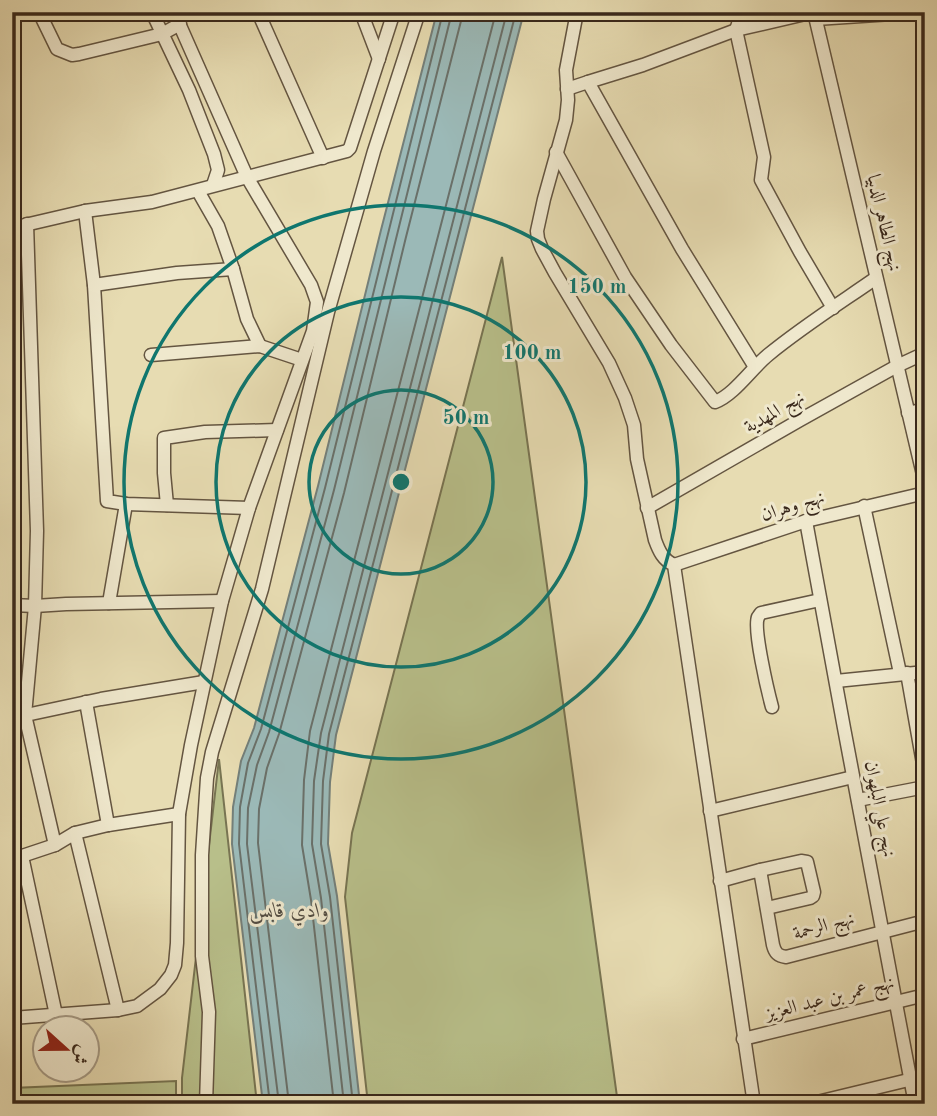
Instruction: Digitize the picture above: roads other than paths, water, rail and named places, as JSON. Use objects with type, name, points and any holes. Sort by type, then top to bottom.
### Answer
[{"type":"street","points":[[39,12],[57,49],[72,55],[162,34],[177,18],[247,177],[300,265],[317,302],[313,331],[249,508],[222,601],[204,682],[179,814],[177,943],[172,975],[160,989],[137,1006],[118,1010],[56,1014],[17,856],[55,845],[75,833],[179,814]]},
{"type":"street","points":[[152,12],[189,90],[214,154],[218,170],[213,185]]},
{"type":"street","points":[[258,12],[323,158]]},
{"type":"street","points":[[361,12],[379,59]]},
{"type":"street","points":[[12,228],[85,212],[152,202],[323,158],[350,148],[394,12]]},
{"type":"street","points":[[206,1104],[209,1012],[202,956],[202,855],[207,778],[212,752],[262,589],[328,312],[374,151],[419,12]]},
{"type":"street","points":[[577,12],[566,71],[566,120],[539,217],[538,239],[555,273],[609,363],[625,398],[634,425],[637,459],[659,551],[667,562],[674,565],[754,1104]]},
{"type":"street","points":[[741,12],[737,30],[764,157],[761,180],[833,308]]},
{"type":"street","points":[[567,89],[643,65],[737,30],[815,14],[922,12],[925,22]]},
{"type":"street","name":"نهج الطاهر الدبيا","points":[[815,14],[925,483]]},
{"type":"street","points":[[588,82],[676,238],[755,367]]},
{"type":"street","points":[[556,152],[625,277],[671,345],[714,401],[718,402],[766,356],[876,278]]},
{"type":"street","points":[[198,191],[218,226],[247,319],[260,346]]},
{"type":"street","points":[[85,212],[94,285],[107,501],[249,508]]},
{"type":"street","points":[[27,224],[37,531],[35,606],[18,716],[55,845]]},
{"type":"street","points":[[94,285],[177,272],[233,269]]},
{"type":"street","points":[[151,355],[260,346],[302,360]]},
{"type":"street","name":"نهج المهدية","points":[[647,508],[800,420],[925,353]]},
{"type":"street","points":[[908,413],[925,409]]},
{"type":"street","points":[[167,505],[164,438],[205,432],[277,430]]},
{"type":"street","name":"نهج وهران","points":[[674,565],[806,522],[925,493]]},
{"type":"street","points":[[109,603],[126,504]]},
{"type":"street","points":[[864,506],[925,775]]},
{"type":"street","name":"نهج علي البلهوان","points":[[806,522],[915,1104]]},
{"type":"street","points":[[772,707],[763,665],[758,616],[761,613],[820,600]]},
{"type":"street","points":[[12,605],[222,601]]},
{"type":"street","points":[[836,681],[925,672]]},
{"type":"street","points":[[18,716],[204,682]]},
{"type":"street","points":[[86,702],[108,825]]},
{"type":"street","points":[[710,811],[853,777]]},
{"type":"street","points":[[858,800],[925,787]]},
{"type":"street","points":[[75,833],[118,1010]]},
{"type":"street","points":[[720,881],[805,861],[808,864],[813,896],[767,908]]},
{"type":"street","name":"نهج الرحمة","points":[[760,870],[773,945],[775,951],[782,956],[882,932]]},
{"type":"street","points":[[882,932],[925,922]]},
{"type":"street","name":"نهج عمر بن عبد العزيز","points":[[743,1039],[925,995]]},
{"type":"street","points":[[12,1017],[32,1016]]},
{"type":"street","points":[[809,1104],[925,1076]]},
{"type":"water","name":"وادي قابس","points":[[437,12],[524,12],[336,735],[330,782],[328,844],[337,896],[360,1104],[263,1104],[232,844],[233,807],[241,761],[254,728],[318,486]]}]
